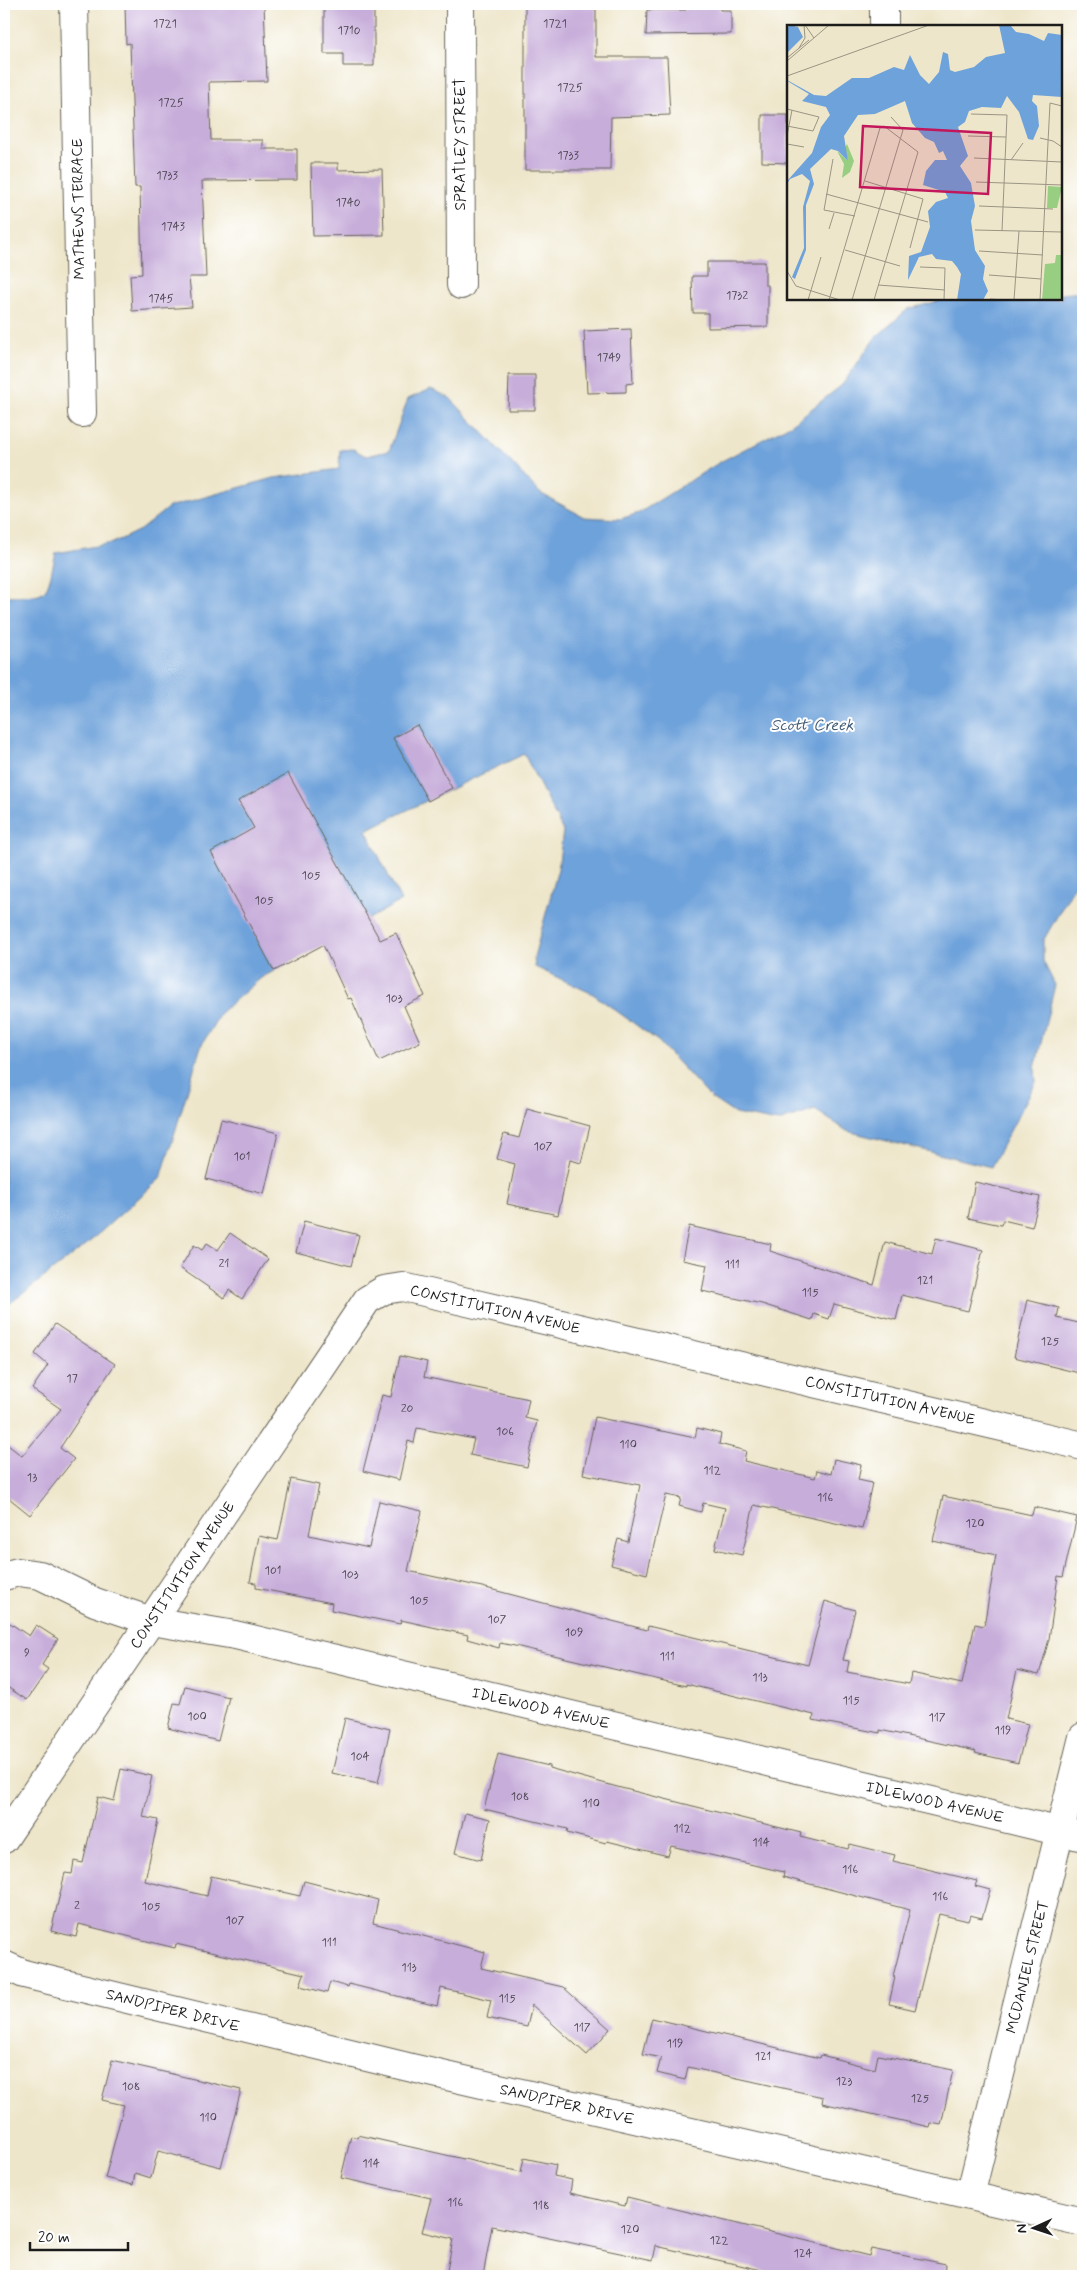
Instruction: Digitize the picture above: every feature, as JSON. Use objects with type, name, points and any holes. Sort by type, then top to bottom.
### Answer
[{"type":"street","name":"MATHEWS TERRACE","points":[[74,4],[82,414]]},
{"type":"street","name":"SPRATLEY STREET","points":[[460,4],[461,285]]},
{"type":"street","points":[[884,4],[884,25]]},
{"type":"street","name":"CONSTITUTION AVENUE","points":[[4,1839],[367,1300],[384,1290],[403,1287],[1083,1446]]},
{"type":"street","name":"IDLEWOOD AVENUE","points":[[4,1576],[18,1572],[40,1575],[95,1602],[151,1620],[244,1637],[1072,1834]]},
{"type":"street","name":"MCDANIEL STREET","points":[[970,2196],[1072,1834],[1083,1737]]},
{"type":"street","name":"SANDPIPER DRIVE","points":[[4,1965],[24,1974],[51,1981],[412,2068],[1083,2222]]},
{"type":"water","name":"Scott Creek","points":[[1083,292],[1083,871],[1043,941],[1043,961],[1055,985],[1035,1068],[1036,1082],[991,1167],[847,1131],[815,1110],[778,1122],[735,1114],[711,1098],[658,1041],[593,994],[535,967],[534,957],[558,869],[563,831],[524,754],[366,830],[401,901],[261,978],[221,1012],[201,1046],[161,1178],[86,1245],[4,1308],[4,596],[38,594],[44,591],[50,579],[56,553],[113,543],[140,530],[169,507],[274,478],[339,469],[340,450],[353,449],[366,456],[389,451],[408,399],[431,389],[450,398],[540,493],[584,517],[620,519],[639,513],[720,462],[792,424],[842,385],[875,338],[908,309],[942,300],[1062,300],[1062,294]]},
{"type":"building","points":[[125,4],[264,4],[267,81],[209,82],[211,140],[263,140],[263,149],[297,149],[297,180],[202,181],[206,277],[189,277],[192,307],[132,311],[130,275],[142,274],[140,187],[135,187],[130,43],[126,44]]},
{"type":"building","points":[[324,4],[374,4],[374,66],[343,66],[343,54],[324,54]]},
{"type":"building","points":[[525,4],[596,4],[596,57],[667,57],[670,115],[611,117],[610,170],[525,170]]},
{"type":"building","points":[[686,4],[720,4],[720,10],[731,10],[731,34],[646,35],[647,10],[686,10]]},
{"type":"building","points":[[762,115],[787,115],[787,163],[762,162]]},
{"type":"building","points":[[311,163],[338,163],[338,170],[382,169],[384,235],[313,236]]},
{"type":"building","points":[[707,262],[765,262],[765,285],[768,285],[768,327],[708,328],[708,313],[693,313],[692,276],[707,276]]},
{"type":"building","points":[[631,329],[633,383],[626,384],[626,392],[587,393],[584,331]]},
{"type":"building","points":[[509,375],[535,375],[535,410],[508,410]]},
{"type":"building","points":[[417,725],[452,788],[428,801],[393,738]]},
{"type":"building","points":[[288,773],[380,940],[396,933],[425,996],[404,1006],[420,1042],[379,1061],[351,998],[348,999],[323,945],[274,971],[211,852],[254,828],[238,801]]},
{"type":"building","points":[[527,1109],[590,1126],[581,1163],[570,1160],[558,1215],[507,1204],[515,1164],[497,1159],[504,1134],[519,1138]]},
{"type":"building","points":[[221,1119],[278,1133],[264,1194],[206,1179]]},
{"type":"building","points":[[975,1182],[1040,1197],[1032,1227],[1003,1220],[1001,1225],[968,1218]]},
{"type":"building","points":[[304,1221],[359,1235],[351,1266],[296,1252]]},
{"type":"building","points":[[689,1226],[771,1244],[770,1251],[874,1285],[885,1242],[932,1254],[936,1238],[983,1250],[968,1311],[902,1295],[896,1320],[834,1304],[829,1319],[814,1314],[812,1320],[762,1304],[702,1291],[707,1265],[682,1260]]},
{"type":"building","points":[[230,1233],[268,1259],[242,1299],[229,1290],[224,1298],[180,1268],[194,1245],[202,1250],[207,1243],[218,1250]]},
{"type":"building","points":[[1027,1300],[1059,1308],[1057,1318],[1083,1324],[1083,1374],[1014,1357]]},
{"type":"building","points":[[55,1324],[115,1364],[60,1448],[74,1459],[30,1515],[4,1494],[4,1442],[22,1456],[61,1409],[32,1389],[48,1365],[35,1354]]},
{"type":"building","points":[[400,1356],[427,1362],[424,1377],[529,1399],[525,1418],[537,1421],[527,1467],[470,1455],[474,1439],[417,1428],[414,1443],[408,1441],[399,1480],[363,1471],[382,1395],[391,1397]]},
{"type":"building","points":[[595,1417],[695,1438],[697,1428],[721,1434],[719,1444],[746,1451],[744,1461],[815,1478],[817,1470],[831,1474],[834,1459],[861,1465],[858,1480],[872,1483],[862,1529],[754,1505],[742,1555],[715,1549],[725,1508],[703,1503],[701,1512],[679,1506],[681,1498],[666,1495],[647,1574],[611,1565],[618,1539],[628,1542],[640,1485],[583,1474]]},
{"type":"building","points":[[291,1479],[319,1485],[309,1535],[369,1548],[379,1501],[422,1511],[408,1571],[482,1587],[647,1630],[648,1626],[808,1665],[825,1601],[855,1610],[843,1660],[849,1661],[847,1672],[909,1684],[911,1673],[962,1684],[975,1624],[984,1626],[996,1555],[933,1541],[943,1496],[1032,1515],[1034,1507],[1077,1517],[1063,1577],[1058,1576],[1049,1639],[1039,1675],[1017,1670],[1006,1719],[1028,1724],[1018,1763],[975,1753],[976,1751],[880,1730],[880,1733],[813,1720],[814,1715],[515,1646],[500,1643],[499,1648],[467,1639],[468,1635],[401,1620],[400,1624],[331,1610],[332,1603],[256,1588],[256,1583],[250,1582],[259,1536],[278,1540]]},
{"type":"building","points":[[4,1619],[29,1636],[36,1625],[58,1639],[42,1665],[48,1669],[27,1700],[4,1685]]},
{"type":"building","points":[[185,1686],[229,1697],[218,1741],[168,1728],[174,1703],[180,1704]]},
{"type":"building","points":[[345,1718],[390,1729],[378,1783],[332,1773]]},
{"type":"building","points":[[498,1754],[549,1766],[549,1768],[621,1788],[801,1833],[800,1837],[848,1849],[850,1844],[895,1855],[893,1861],[977,1881],[975,1886],[990,1890],[982,1918],[970,1915],[968,1921],[939,1914],[915,2010],[889,2004],[895,1977],[893,1976],[910,1910],[783,1877],[784,1872],[671,1846],[668,1856],[607,1841],[606,1843],[567,1833],[568,1829],[484,1809]]},
{"type":"building","points":[[121,1769],[152,1776],[143,1817],[158,1820],[145,1881],[207,1896],[211,1876],[300,1896],[304,1881],[378,1900],[373,1923],[485,1952],[481,1968],[563,1987],[610,2029],[587,2055],[532,2005],[527,2027],[487,2018],[491,2000],[441,1988],[437,2006],[349,1984],[348,1987],[330,1982],[327,1993],[300,1986],[304,1974],[176,1944],[175,1948],[79,1924],[76,1937],[51,1931],[65,1873],[72,1874],[74,1861],[83,1863],[98,1797],[114,1801]]},
{"type":"building","points":[[465,1813],[490,1819],[481,1860],[455,1853]]},
{"type":"building","points":[[652,2018],[820,2058],[821,2055],[875,2069],[878,2055],[953,2070],[941,2125],[931,2123],[930,2127],[822,2103],[823,2097],[688,2067],[685,2080],[657,2073],[661,2058],[643,2054]]},
{"type":"building","points":[[112,2060],[241,2090],[221,2167],[158,2151],[151,2178],[135,2173],[133,2185],[105,2178],[124,2105],[102,2100]]},
{"type":"building","points":[[358,2135],[521,2172],[524,2158],[556,2165],[554,2176],[572,2180],[570,2193],[625,2206],[627,2197],[869,2256],[871,2249],[946,2264],[945,2276],[788,2276],[656,2246],[653,2260],[492,2226],[483,2276],[446,2276],[453,2239],[422,2232],[431,2198],[341,2178],[351,2136],[358,2138]]}]
